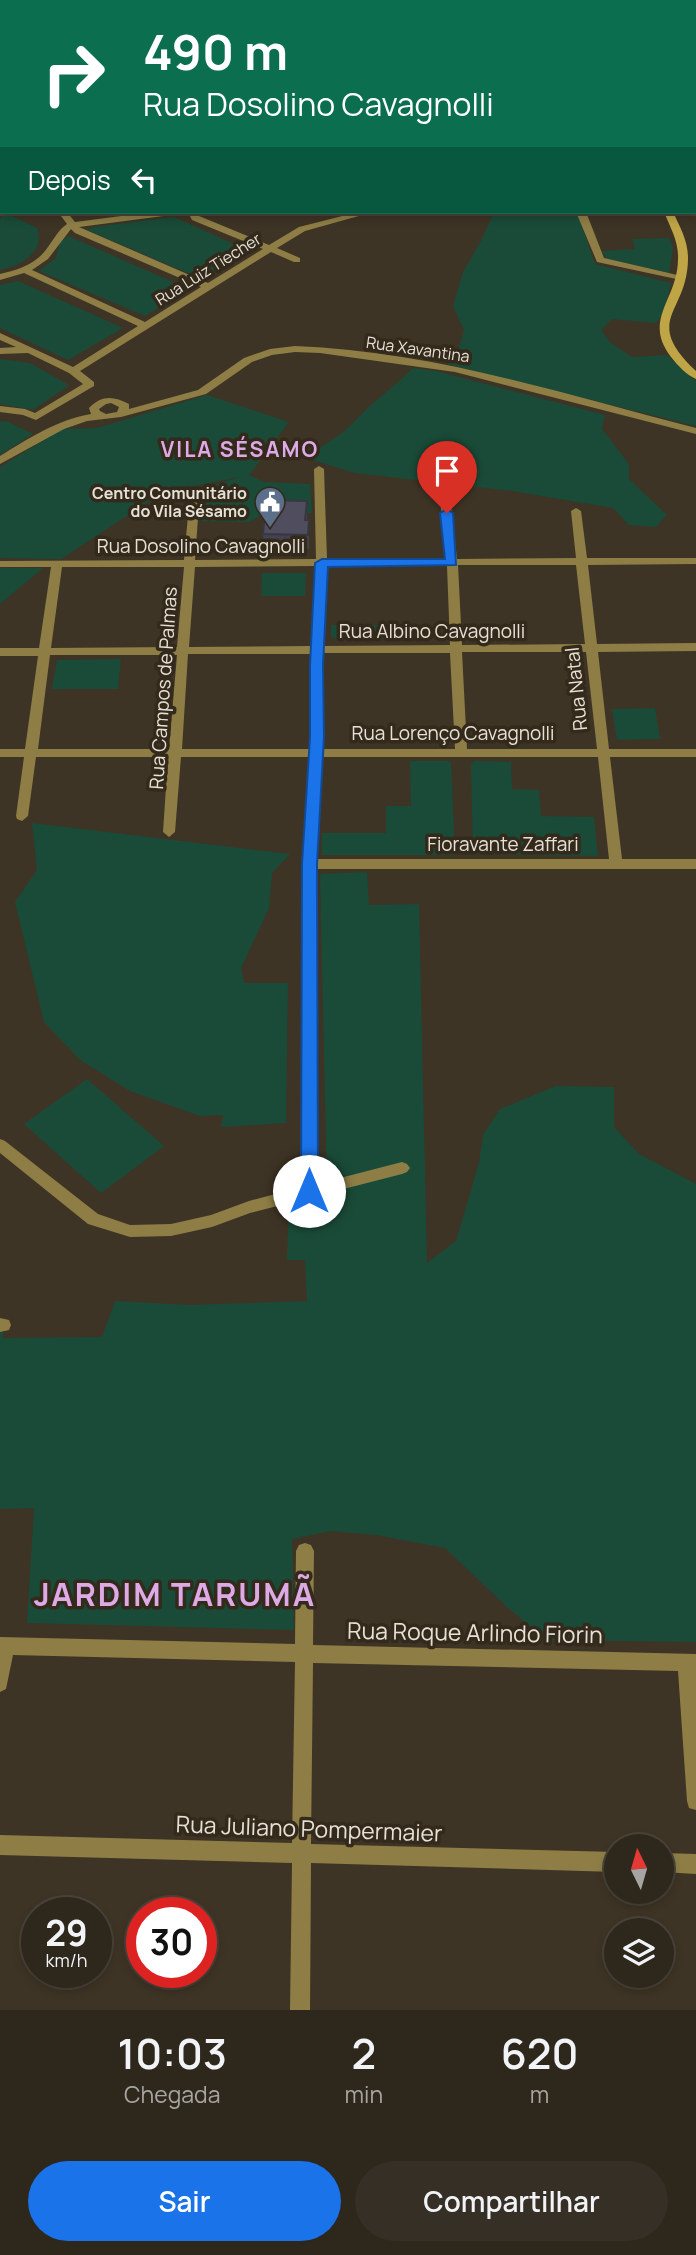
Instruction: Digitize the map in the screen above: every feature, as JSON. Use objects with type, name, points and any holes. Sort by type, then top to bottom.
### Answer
[{"type":"main road","points":[[669,214],[682,245],[681,277],[666,312],[664,342],[671,354],[696,376]]},
{"type":"street","points":[[63,214],[71,225],[208,286]]},
{"type":"street","points":[[0,277],[38,263],[50,251],[59,233],[71,225],[156,214]]},
{"type":"street","points":[[193,214],[195,218],[297,260]]},
{"type":"street","points":[[345,214],[353,215]]},
{"type":"street","name":"Rua Luiz Tiecher","points":[[73,371],[302,229],[358,214]]},
{"type":"street","points":[[582,214],[600,260],[681,277]]},
{"type":"street","points":[[24,270],[147,327]]},
{"type":"street","points":[[0,336],[73,371],[90,384],[36,417],[25,412],[0,409]]},
{"type":"street","name":"Rua Xavantina","points":[[121,409],[172,402],[202,392],[248,360],[270,352],[315,349],[485,376],[696,431]]},
{"type":"street","points":[[0,351],[29,350]]},
{"type":"street","points":[[0,461],[54,427],[98,412],[108,401],[121,409],[109,418],[98,412]]},
{"type":"street","points":[[309,1191],[309,864],[316,753],[317,649],[322,563],[319,469]]},
{"type":"street","points":[[444,489],[452,562],[461,752]]},
{"type":"street","name":"Rua Campos de Palmas","points":[[169,832],[194,504]]},
{"type":"street","name":"Rua Natal","points":[[576,511],[616,863]]},
{"type":"street","name":"Rua Dosolino Cavagnolli","points":[[0,564],[696,561]]},
{"type":"street","points":[[22,816],[57,564]]},
{"type":"street","name":"Rua Albino Cavagnolli","points":[[0,652],[696,647]]},
{"type":"street","name":"Rua Lorenço Cavagnolli","points":[[0,753],[696,752]]},
{"type":"street","name":"Fioravante Zaffari","points":[[309,864],[696,864]]},
{"type":"street","points":[[0,1145],[93,1219],[131,1231],[172,1230],[212,1222],[249,1207],[402,1168]]},
{"type":"street","points":[[300,2010],[305,1551]]},
{"type":"street","points":[[0,1683],[2,1646]]},
{"type":"street","name":"Rua Roque Arlindo Fiorin","points":[[2,1646],[691,1662]]},
{"type":"street","points":[[691,1662],[696,1801]]},
{"type":"street","name":"Rua Juliano Pompermaier","points":[[0,1845],[604,1862]]},
{"type":"street","points":[[674,1863],[696,1864]]},
{"type":"green space","points":[[3,214],[8,214],[37,228],[39,237],[35,251],[23,261],[0,270],[0,220]]},
{"type":"green space","points":[[493,214],[578,214],[595,264],[671,283],[664,312],[656,323],[612,319],[601,330],[611,343],[632,357],[667,355],[696,381],[696,426],[447,364],[459,348],[464,330],[453,306],[463,272]]},
{"type":"green space","points":[[174,217],[247,250],[202,279],[87,230],[93,227]]},
{"type":"green space","points":[[68,236],[189,289],[145,316],[39,271],[56,258],[60,242]]},
{"type":"green space","points":[[669,238],[673,248],[669,273],[607,259],[602,251],[635,249],[632,239]]},
{"type":"green space","points":[[18,281],[123,328],[68,360],[0,328],[0,285]]},
{"type":"green space","points":[[0,359],[30,363],[69,385],[33,410],[0,404]]},
{"type":"green space","points":[[413,368],[436,371],[605,415],[602,429],[629,464],[629,479],[667,515],[656,527],[629,525],[613,508],[512,491],[355,473],[309,459],[347,429]]},
{"type":"green space","points":[[207,395],[289,422],[249,475],[264,482],[310,484],[312,513],[265,513],[249,522],[197,521],[200,490],[239,477],[195,486],[171,487],[61,559],[0,558],[0,467],[62,429],[97,428]]},
{"type":"green space","points":[[0,421],[9,422],[33,434],[0,455]]},
{"type":"green space","points":[[0,568],[43,568],[0,604]]},
{"type":"green space","points":[[262,573],[306,573],[305,596],[261,596]]},
{"type":"green space","points":[[331,625],[386,625],[386,639],[334,638],[331,637]]},
{"type":"green space","points":[[121,659],[118,689],[52,689],[57,660]]},
{"type":"green space","points":[[655,708],[660,739],[617,740],[612,709]]},
{"type":"green space","points":[[410,761],[451,763],[455,855],[322,855],[322,833],[386,833],[386,806],[411,806]]},
{"type":"green space","points":[[475,761],[511,762],[512,789],[539,790],[541,816],[594,817],[598,856],[473,854],[471,764]]},
{"type":"green space","points":[[32,823],[290,854],[272,873],[269,908],[241,968],[244,983],[288,983],[286,1123],[221,1127],[223,1115],[200,1116],[130,1091],[80,1060],[44,1022],[15,902],[37,870]]},
{"type":"green space","points":[[367,872],[369,905],[419,904],[427,1263],[456,1241],[479,1163],[483,1135],[500,1109],[556,1086],[614,1087],[614,1127],[639,1154],[696,1184],[696,1642],[547,1640],[506,1606],[445,1548],[376,1535],[331,1531],[292,1539],[294,1630],[27,1623],[34,1508],[0,1509],[0,1331],[3,1331],[3,1338],[102,1337],[115,1301],[190,1305],[307,1301],[305,1260],[287,1260],[289,1203],[327,1189],[320,874]]},
{"type":"green space","points":[[87,1079],[164,1146],[101,1193],[24,1124]]},
{"type":"building","points":[[266,500],[307,501],[305,520],[309,520],[308,535],[263,534]]},
{"type":"place","name":"Centro Comunitário do Vila Sésamo","points":[[270,529]]},
{"type":"district","name":"VILA SÉSAMO","points":[[240,450]]},
{"type":"district","name":"JARDIM TARUMÃ","points":[[175,1595]]},
{"type":"route","points":[[309,1191],[309,864],[317,737],[322,563],[452,562],[447,513]]}]
